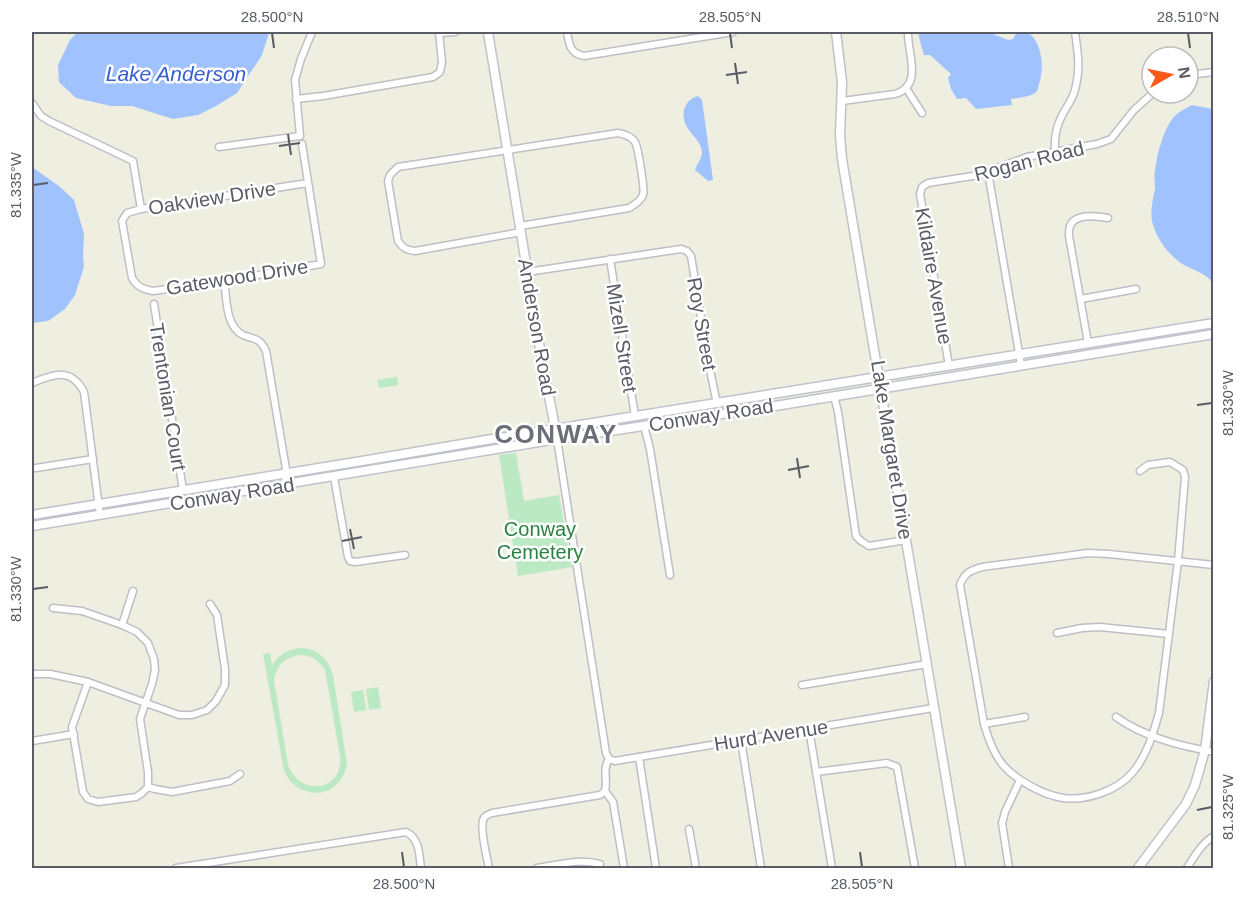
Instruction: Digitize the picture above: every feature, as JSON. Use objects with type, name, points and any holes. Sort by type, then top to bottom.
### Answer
[{"type":"main road","name":"Anderson Road","points":[[488,32],[557,439]]},
{"type":"main road","name":"Lake Margaret Drive","points":[[836,32],[842,68],[840,135],[842,159],[961,868]]},
{"type":"main road","name":"Conway Road","points":[[32,515],[1214,323]]},
{"type":"main road","name":"Conway Road","points":[[32,526],[1214,334]]},
{"type":"main road","points":[[644,426],[668,411]]},
{"type":"main road","points":[[334,477],[341,470],[368,460]]},
{"type":"main road","points":[[200,499],[207,492],[231,482]]},
{"type":"main road","points":[[153,506],[175,497],[183,490]]},
{"type":"main road","points":[[1138,868],[1186,804],[1209,751],[1214,681]]},
{"type":"street","points":[[219,147],[300,136],[295,80],[312,32]]},
{"type":"street","points":[[296,99],[433,77],[440,72],[442,62],[439,32],[455,32]]},
{"type":"street","points":[[567,32],[572,51],[577,56],[584,56],[733,32]]},
{"type":"street","points":[[842,101],[895,94],[906,88],[913,72],[908,32]]},
{"type":"street","points":[[1055,151],[1056,128],[1074,96],[1076,86],[1079,60],[1075,32]]},
{"type":"street","points":[[906,88],[922,113]]},
{"type":"street","points":[[32,103],[41,116],[49,121],[133,161],[141,209]]},
{"type":"street","name":"Rogan Road","points":[[922,187],[928,183],[979,175],[1027,157],[1097,144],[1111,139],[1140,105]]},
{"type":"street","points":[[618,133],[634,140],[638,148],[643,195],[638,202],[629,208],[520,229],[415,251],[407,250],[398,241],[388,181],[390,175],[398,167],[618,133]]},
{"type":"street","points":[[302,144],[308,183]]},
{"type":"street","points":[[988,172],[1021,365]]},
{"type":"street","name":"Oakview Drive","points":[[153,291],[142,289],[132,278],[122,221],[127,213],[308,183]]},
{"type":"street","name":"Gatewood Drive","points":[[153,291],[321,264],[308,183]]},
{"type":"street","name":"Kildaire Avenue","points":[[922,187],[920,194],[950,366]]},
{"type":"street","points":[[1088,343],[1069,236],[1070,226],[1076,219],[1093,216],[1108,218]]},
{"type":"street","name":"Roy Street","points":[[610,259],[681,249],[687,251],[691,256],[717,404]]},
{"type":"street","points":[[527,272],[610,259]]},
{"type":"street","name":"Mizell Street","points":[[610,259],[635,416]]},
{"type":"street","points":[[224,281],[230,320],[234,328],[243,335],[256,338],[266,351],[286,474],[285,485]]},
{"type":"street","points":[[1081,299],[1137,290]]},
{"type":"street","name":"Trentonian Court","points":[[154,304],[183,490]]},
{"type":"street","points":[[32,383],[57,374],[66,375],[79,382],[84,392],[100,515]]},
{"type":"street","points":[[834,396],[856,536],[869,546],[906,540]]},
{"type":"street","points":[[644,426],[670,575]]},
{"type":"street","name":"Anderson Road","points":[[557,439],[606,753],[609,759],[605,765],[605,791],[613,802],[624,868]]},
{"type":"street","points":[[435,460],[437,448]]},
{"type":"street","points":[[36,468],[93,459]]},
{"type":"street","points":[[1140,471],[1148,465],[1170,462],[1183,470],[1185,477],[1178,561],[1159,713],[1143,757],[1132,773],[1108,791],[1078,798],[1049,795],[1020,780],[1003,766],[989,740],[984,723],[960,585],[964,575],[982,567],[1088,553],[1109,554],[1178,561],[1214,565]]},
{"type":"street","points":[[334,477],[350,561],[405,555]]},
{"type":"street","points":[[122,625],[134,591]]},
{"type":"street","points":[[32,674],[50,674],[88,682],[179,715],[192,715],[207,710],[216,701],[225,685],[225,669],[217,615],[210,604]]},
{"type":"street","points":[[53,608],[82,611],[122,625],[137,632],[148,643],[155,670],[140,719],[148,787],[136,796],[98,802],[88,799],[83,792],[72,727],[88,682]]},
{"type":"street","points":[[1057,633],[1100,627],[1169,634]]},
{"type":"street","points":[[802,684],[927,664]]},
{"type":"street","name":"Hurd Avenue","points":[[609,759],[615,761],[933,708]]},
{"type":"street","points":[[984,723],[1025,717]]},
{"type":"street","points":[[1116,717],[1152,736],[1209,751]]},
{"type":"street","points":[[809,729],[832,868]]},
{"type":"street","points":[[32,741],[74,734]]},
{"type":"street","points":[[741,740],[761,868]]},
{"type":"street","points":[[639,757],[656,868]]},
{"type":"street","points":[[816,772],[887,763],[897,767],[915,868]]},
{"type":"street","points":[[148,787],[172,792],[230,781],[240,774]]},
{"type":"street","points":[[1009,868],[1002,824],[1020,780]]},
{"type":"street","points":[[489,868],[482,829],[484,817],[492,813],[600,795],[605,791]]},
{"type":"street","points":[[689,829],[696,868]]},
{"type":"street","points":[[176,868],[406,832],[416,840],[421,868]]},
{"type":"street","points":[[1187,868],[1209,839],[1214,836]]},
{"type":"street","points":[[537,868],[581,861],[600,864]]},
{"type":"green space","points":[[397,377],[398,385],[379,388],[377,380]]},
{"type":"green space","name":"Conway Cemetery","points":[[516,453],[524,501],[559,495],[572,567],[518,576],[499,455]]},
{"type":"green space","points":[[305,648],[321,655],[333,675],[347,764],[337,785],[318,793],[299,788],[290,781],[284,771],[263,654],[270,653],[272,665],[277,658],[295,649]],"holes":[[[299,655],[314,659],[325,670],[340,755],[340,767],[336,776],[329,783],[321,786],[302,783],[294,776],[288,765],[274,681],[282,664]]]},
{"type":"green space","points":[[378,687],[381,708],[369,710],[366,689]]},
{"type":"green space","points":[[363,690],[366,710],[354,712],[351,692]]},
{"type":"water","name":"Lake Anderson","points":[[78,32],[269,33],[262,55],[237,93],[198,115],[173,119],[132,106],[111,106],[76,98],[59,82],[58,65],[70,40]]},
{"type":"water","points":[[918,32],[988,32],[1008,40],[1013,39],[1017,32],[1027,32],[1034,39],[1040,51],[1042,72],[1037,90],[1030,95],[1011,99],[1012,105],[976,109],[966,98],[957,99],[948,78],[951,74],[930,55],[924,55]]},
{"type":"water","points":[[698,96],[702,100],[713,180],[708,181],[695,170],[702,152],[687,127],[684,117],[689,101]]},
{"type":"water","points":[[1192,105],[1213,109],[1213,284],[1205,276],[1168,252],[1156,232],[1151,217],[1155,170],[1163,136],[1169,123]]},
{"type":"water","points":[[32,167],[74,200],[84,234],[84,267],[75,295],[65,309],[48,321],[32,323]]},
{"type":"district","name":"CONWAY","points":[[556,434]]}]
